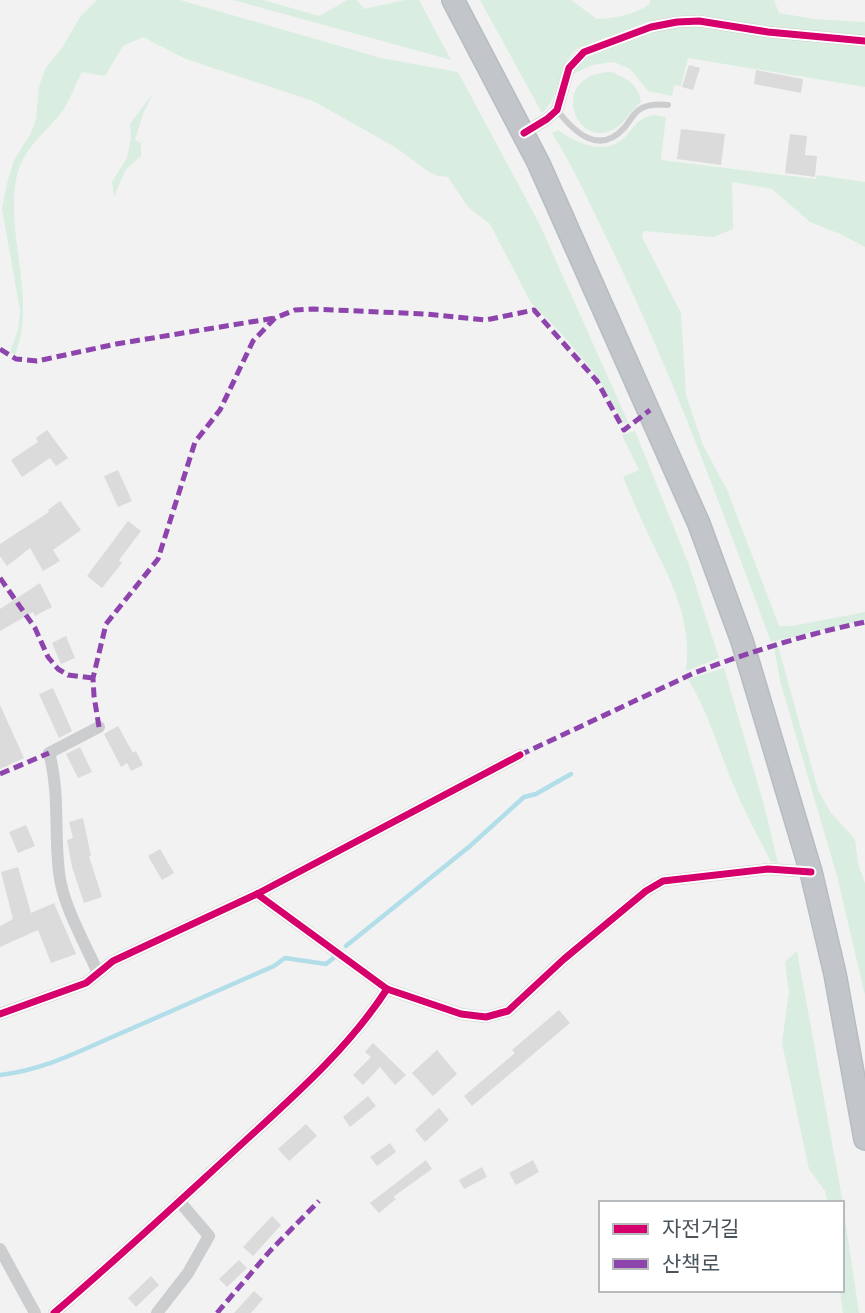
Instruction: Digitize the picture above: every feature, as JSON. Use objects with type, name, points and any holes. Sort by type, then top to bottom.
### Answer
[{"type":"highway","points":[[453,0],[524,134],[699,524],[742,641],[811,872],[835,974],[865,1139]]},
{"type":"street","points":[[524,134],[547,120],[557,110],[569,68],[584,52],[651,27],[699,21],[768,32],[865,41]]},
{"type":"street","points":[[98,973],[64,894],[59,873],[56,791],[49,753],[99,727]]},
{"type":"street","points":[[0,1014],[86,982],[113,961],[257,894],[520,755]]},
{"type":"street","points":[[257,894],[387,989],[461,1014],[486,1017],[508,1011],[564,959],[646,891],[663,881],[768,869],[811,872]]},
{"type":"street","points":[[54,1313],[295,1095],[372,1013],[387,989]]},
{"type":"street","points":[[157,1313],[188,1273],[209,1236],[179,1201]]},
{"type":"street","points":[[0,1249],[35,1313]]},
{"type":"lane","points":[[557,110],[575,131],[585,138],[597,140],[610,139],[624,129],[641,108],[659,103],[668,105]]},
{"type":"green space","points":[[97,0],[180,0],[381,58],[458,72],[540,225],[628,422],[624,424],[597,376],[531,303],[490,224],[468,207],[448,177],[429,172],[395,147],[313,101],[186,59],[143,37],[123,46],[105,76],[82,72],[66,106],[23,159],[16,180],[14,202],[23,312],[15,355],[10,352],[18,330],[20,310],[2,209],[6,187],[14,160],[31,133],[36,119],[39,87],[45,69],[62,48],[80,17]]},
{"type":"green space","points":[[233,0],[263,0],[319,16],[348,0],[357,0],[364,9],[405,0],[419,0],[451,60]]},
{"type":"green space","points":[[480,0],[571,0],[597,19],[631,13],[650,4],[650,0],[774,0],[779,13],[814,19],[865,22],[865,37],[671,17],[647,22],[578,48],[566,63],[553,98],[542,113]]},
{"type":"green space","points":[[681,24],[865,47],[865,87],[688,58],[681,86],[674,85],[672,96],[648,91],[630,69],[614,62],[592,65],[571,75],[583,57],[641,34]]},
{"type":"green space","points":[[611,72],[631,82],[638,91],[641,102],[614,129],[600,133],[588,130],[579,121],[574,110],[574,97],[579,85],[591,76]]},
{"type":"green space","points":[[153,93],[135,140],[141,143],[141,156],[126,169],[114,197],[112,182],[127,158],[131,139],[130,124]]},
{"type":"green space","points":[[654,115],[666,117],[661,160],[816,179],[817,175],[865,182],[865,247],[810,222],[772,189],[732,182],[733,229],[713,237],[644,231],[642,237],[681,313],[686,395],[703,445],[728,492],[779,626],[865,612],[865,620],[771,642],[694,438],[652,337],[587,197],[552,133],[558,130],[590,146],[608,146],[624,138],[640,121]]},
{"type":"green space","points":[[635,431],[689,565],[719,658],[686,671],[686,636],[679,604],[623,477],[639,470],[622,435]]},
{"type":"green space","points":[[778,646],[818,790],[831,813],[855,839],[858,864],[865,883],[865,995],[837,876],[780,681],[774,647]]},
{"type":"green space","points":[[724,668],[778,863],[771,862],[746,814],[707,717],[688,679]]},
{"type":"green space","points":[[797,951],[842,1201],[828,1201],[825,1191],[809,1169],[782,1043],[789,992],[785,962]]},
{"type":"green space","points":[[844,1212],[859,1313],[843,1313],[840,1292],[844,1292]]},
{"type":"building","points":[[689,65],[700,68],[693,90],[682,87]]},
{"type":"building","points":[[756,70],[803,79],[801,93],[754,84]]},
{"type":"building","points":[[681,129],[725,134],[721,165],[677,159]]},
{"type":"building","points":[[790,134],[807,136],[805,155],[817,156],[815,177],[785,173]]},
{"type":"building","points":[[47,430],[68,458],[56,466],[50,458],[22,477],[11,460],[38,442],[36,438]]},
{"type":"building","points":[[118,470],[132,501],[118,507],[104,476]]},
{"type":"building","points":[[60,501],[81,530],[53,550],[60,561],[43,571],[30,548],[7,566],[0,556],[0,544],[49,512],[48,510]]},
{"type":"building","points":[[128,521],[141,531],[119,560],[122,563],[102,588],[87,576]]},
{"type":"building","points":[[40,583],[52,607],[35,616],[33,612],[0,631],[0,609]]},
{"type":"building","points":[[66,636],[75,658],[61,664],[52,643]]},
{"type":"building","points":[[53,688],[72,731],[59,738],[39,694]]},
{"type":"building","points":[[0,705],[24,758],[0,769]]},
{"type":"building","points":[[118,726],[143,765],[131,771],[127,763],[121,767],[104,734]]},
{"type":"building","points":[[80,747],[92,772],[78,778],[66,754]]},
{"type":"building","points":[[83,818],[89,856],[102,897],[84,903],[72,867],[67,840],[73,838],[69,822]]},
{"type":"building","points":[[26,825],[35,846],[18,853],[9,832]]},
{"type":"building","points":[[160,849],[174,873],[162,880],[148,856]]},
{"type":"building","points":[[18,867],[31,913],[54,903],[76,954],[51,963],[38,930],[0,947],[0,926],[13,919],[1,872]]},
{"type":"building","points":[[559,1010],[570,1023],[472,1106],[464,1096],[515,1053],[512,1050]]},
{"type":"building","points":[[373,1043],[406,1075],[395,1085],[380,1067],[363,1085],[353,1075],[371,1057],[365,1052]]},
{"type":"building","points":[[437,1050],[457,1074],[433,1096],[412,1073]]},
{"type":"building","points":[[368,1096],[376,1106],[350,1127],[343,1117]]},
{"type":"building","points":[[439,1108],[449,1120],[425,1142],[415,1130]]},
{"type":"building","points":[[306,1124],[317,1136],[289,1161],[278,1149]]},
{"type":"building","points":[[390,1143],[396,1152],[377,1166],[370,1157]]},
{"type":"building","points":[[426,1160],[432,1169],[393,1197],[396,1199],[379,1213],[370,1203]]},
{"type":"building","points":[[533,1160],[539,1172],[516,1185],[509,1173]]},
{"type":"building","points":[[482,1167],[487,1177],[464,1189],[459,1180]]},
{"type":"building","points":[[272,1216],[281,1225],[253,1256],[243,1247]]},
{"type":"building","points":[[239,1260],[247,1268],[227,1287],[219,1279]]},
{"type":"building","points":[[151,1276],[159,1285],[136,1307],[128,1298]]},
{"type":"building","points":[[254,1291],[263,1299],[251,1313],[234,1313]]},
{"type":"waterway","points":[[346,946],[470,846],[524,797],[536,794],[571,774]]},
{"type":"waterway","points":[[0,1075],[65,1058],[274,966],[285,958],[326,964],[336,956]]},
{"type":"marked path","points":[[99,727],[93,678],[106,624],[158,559],[195,442],[220,410],[253,341],[275,318],[295,310],[313,309],[425,314],[486,320],[534,310],[597,381],[624,430],[650,410]]},
{"type":"marked path","points":[[0,349],[16,359],[37,361],[116,344],[275,318]]},
{"type":"marked path","points":[[0,578],[35,628],[48,657],[58,669],[68,675],[93,678]]},
{"type":"marked path","points":[[520,755],[694,673],[778,644],[865,622]]},
{"type":"marked path","points":[[0,774],[49,753]]},
{"type":"marked path","points":[[217,1313],[270,1251],[319,1201]]},
{"type":"cycle path","points":[[524,133],[557,110],[569,68],[584,52],[651,27],[699,21],[768,32],[865,41]]},
{"type":"cycle path","points":[[0,1014],[86,983],[113,961],[257,894],[520,755]]},
{"type":"cycle path","points":[[257,894],[387,989],[461,1014],[486,1017],[508,1011],[564,959],[646,891],[663,881],[768,869],[811,872]]},
{"type":"cycle path","points":[[54,1313],[295,1095],[354,1034],[387,989]]}]
